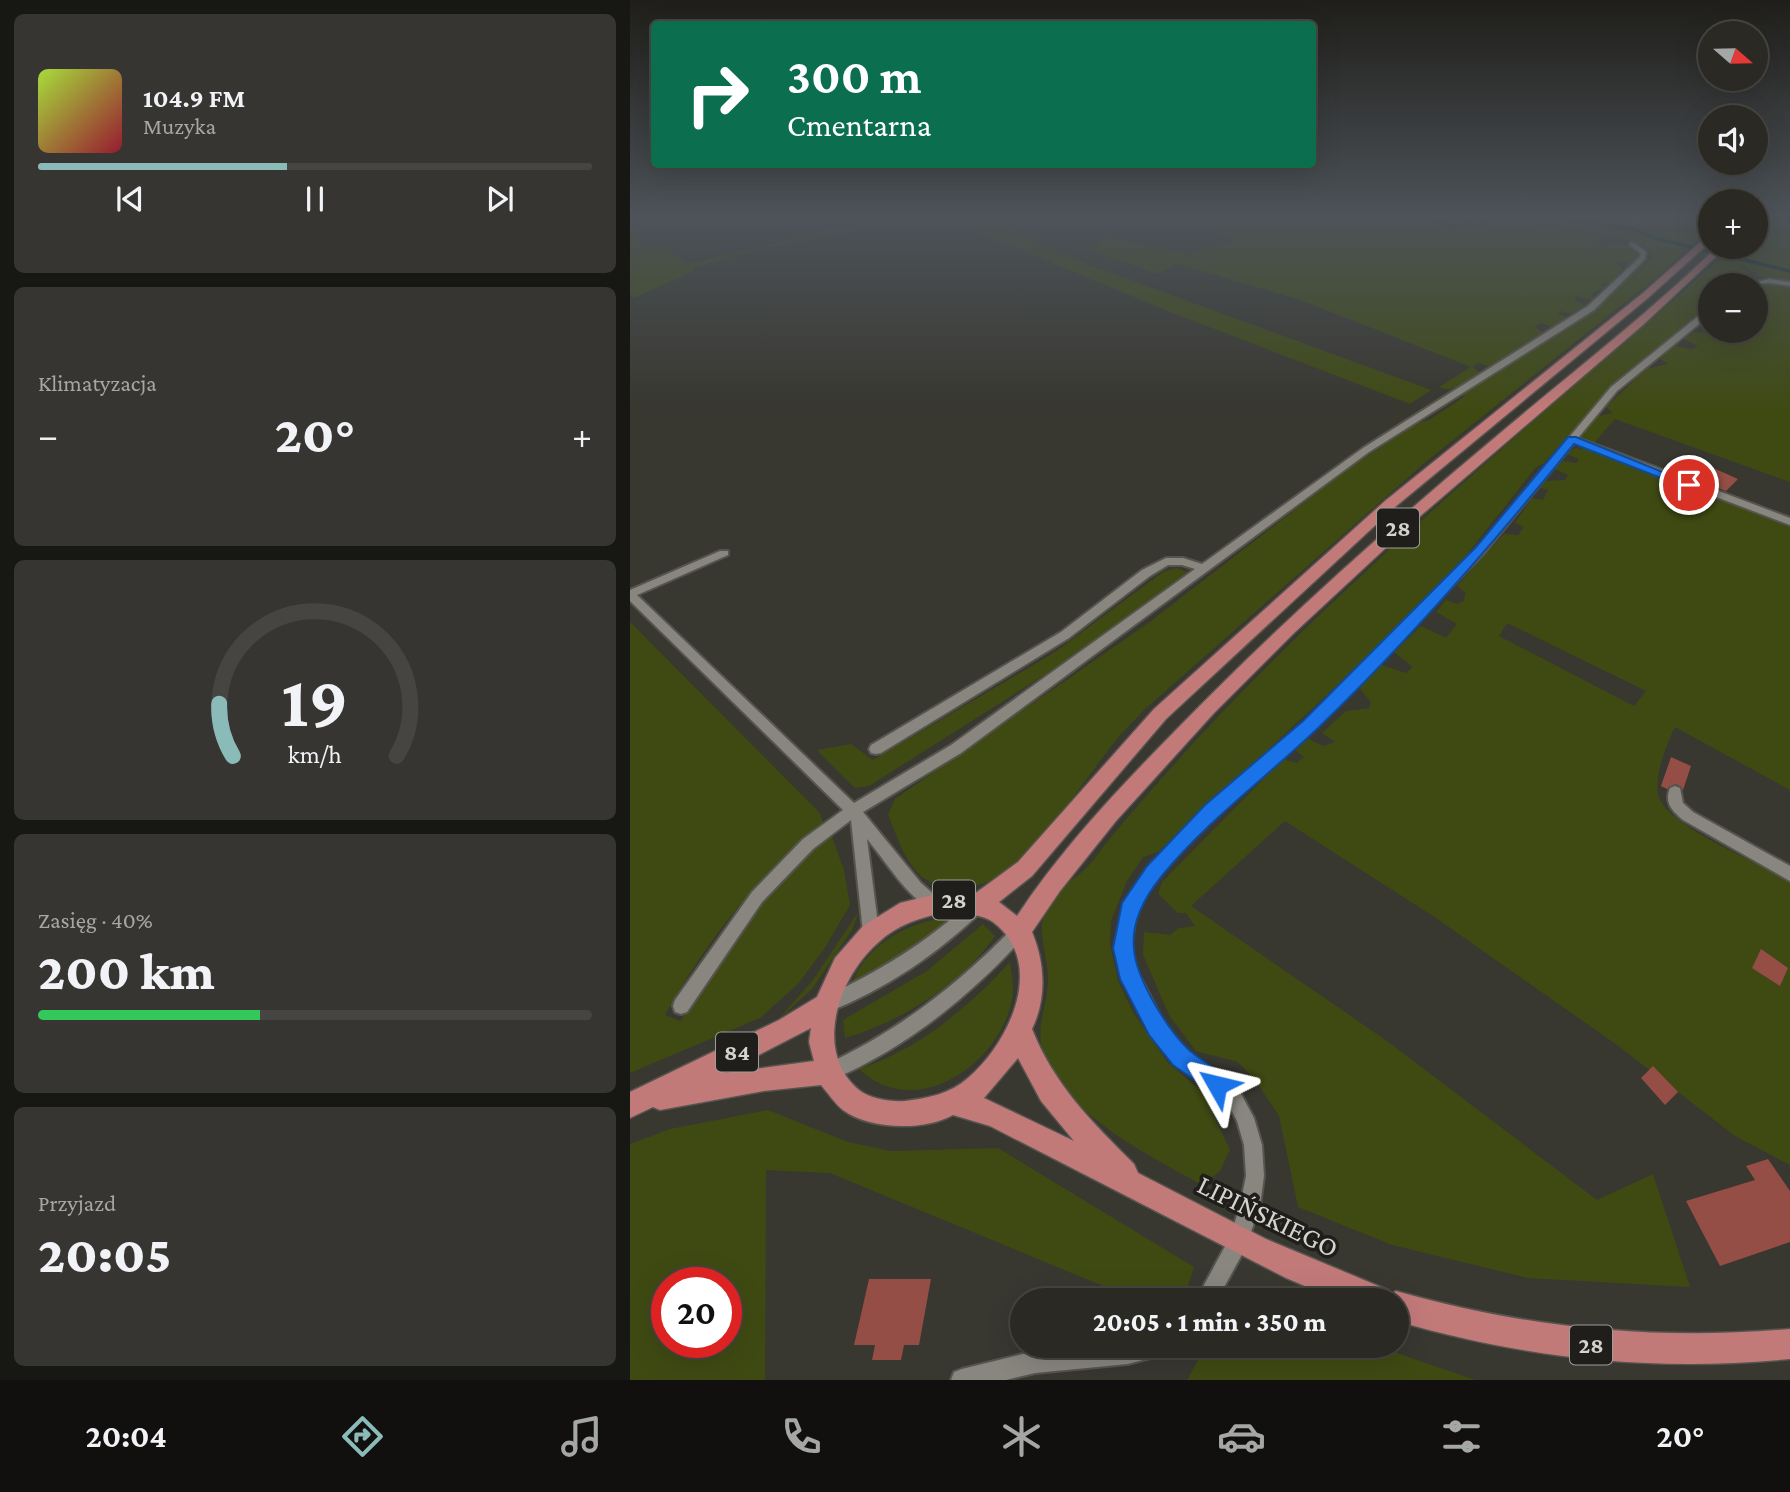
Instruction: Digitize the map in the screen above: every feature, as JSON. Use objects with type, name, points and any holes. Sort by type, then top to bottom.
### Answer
[{"type":"main road","name":"28","points":[[979,904],[1025,869],[1160,714],[1380,513],[1671,281]]},
{"type":"main road","name":"28","points":[[1018,933],[1048,886],[1108,815],[1286,629],[1674,281]]},
{"type":"main road","name":"28","points":[[952,900],[979,904],[1001,915],[1018,933],[1029,954],[1033,978],[1030,1005],[1021,1033],[993,1073],[954,1103],[924,1113],[880,1113],[855,1102],[829,1072],[821,1040],[824,1006],[845,960],[871,932],[900,913],[932,902],[952,900]]},
{"type":"main road","name":"84","points":[[640,1102],[711,1064],[788,1029],[824,1006]]},
{"type":"main road","name":"LIPIŃSKIEGO","points":[[1021,1033],[1027,1054],[1045,1088],[1134,1183]]},
{"type":"main road","name":"84","points":[[640,1102],[764,1078],[829,1072]]},
{"type":"main road","name":"LIPIŃSKIEGO","points":[[954,1103],[991,1112],[1134,1183],[1238,1242],[1302,1272],[1345,1288]]},
{"type":"main road","name":"28","points":[[1409,1309],[1520,1336],[1622,1348],[1708,1349],[1790,1344]]},
{"type":"street","points":[[681,1006],[757,897],[808,844],[956,749],[1366,450],[1591,308],[1618,281]]},
{"type":"street","points":[[1772,281],[1790,284]]},
{"type":"street","points":[[1213,1288],[1238,1242],[1250,1206],[1255,1176],[1253,1145],[1245,1118],[1234,1098],[1181,1058],[1157,1027],[1128,971],[1123,948],[1129,910],[1153,872],[1211,810],[1309,726],[1480,550],[1614,389],[1698,321]]},
{"type":"street","points":[[1572,439],[1790,522]]},
{"type":"street","points":[[724,552],[630,595],[855,815],[932,902]]},
{"type":"street","points":[[876,749],[1065,635],[1166,562],[1183,561],[1203,568]]},
{"type":"street","points":[[1675,792],[1676,806],[1688,816],[1790,874]]},
{"type":"street","points":[[855,815],[871,932]]},
{"type":"street","points":[[824,1006],[881,981],[936,943],[979,904]]},
{"type":"street","points":[[829,1072],[877,1049],[930,1017],[982,972],[1018,933]]},
{"type":"street","points":[[962,1380],[1035,1362],[1076,1358]]},
{"type":"green space","points":[[630,281],[671,281],[634,298],[630,294]]},
{"type":"green space","points":[[1097,281],[1134,281],[1431,390],[1410,404]]},
{"type":"green space","points":[[1237,281],[1612,281],[1600,284],[1605,287],[1590,295],[1595,297],[1590,300],[1576,296],[1575,301],[1585,305],[1570,314],[1560,311],[1558,314],[1566,317],[1552,327],[1541,323],[1535,327],[1543,332],[1489,366],[1477,363],[1473,367],[1479,372],[1460,385],[1450,389],[1439,387],[1471,367],[1298,299]]},
{"type":"green space","points":[[1625,281],[1651,281],[1428,460],[1145,709],[1113,744],[1044,834],[1014,864],[989,882],[967,887],[934,883],[917,872],[900,845],[888,815],[895,799],[1147,624],[1349,468],[1464,397],[1463,393],[1588,313]]},
{"type":"green space","points":[[1694,281],[1698,281],[1698,317],[1615,382],[1543,464],[1536,467],[1465,557],[1401,626],[1158,852],[1143,857],[1127,881],[1111,921],[1110,944],[1118,981],[1134,1014],[1168,1063],[1202,1091],[1230,1150],[1220,1171],[1202,1185],[1108,1129],[1086,1112],[1052,1071],[1041,1039],[1048,977],[1042,926],[1046,907],[1057,891],[1090,864],[1177,761],[1249,684],[1402,538]]},
{"type":"green space","points":[[1768,284],[1790,286],[1790,482],[1615,419],[1593,444],[1581,438],[1598,416],[1613,413],[1606,407],[1646,369],[1668,364],[1660,359],[1675,346],[1692,349],[1698,346],[1684,339],[1698,332],[1698,343],[1768,343]]},
{"type":"green space","points":[[1575,448],[1593,450],[1790,526],[1790,790],[1675,727],[1662,759],[1658,794],[1664,806],[1694,830],[1790,881],[1790,1165],[1735,1136],[1617,1045],[1436,918],[1285,821],[1191,906],[1387,1041],[1597,1200],[1653,1174],[1690,1287],[1528,1278],[1392,1245],[1298,1207],[1279,1116],[1255,1080],[1238,1062],[1196,1051],[1169,1015],[1143,955],[1144,932],[1170,935],[1179,928],[1195,926],[1186,913],[1178,913],[1158,894],[1162,882],[1283,759],[1297,763],[1304,757],[1296,751],[1297,745],[1307,738],[1323,746],[1335,742],[1322,733],[1346,711],[1370,708],[1370,701],[1358,686],[1381,665],[1406,673],[1413,667],[1394,652],[1421,626],[1446,638],[1457,624],[1436,612],[1446,600],[1457,604],[1464,601],[1465,592],[1457,586],[1504,534],[1518,535],[1524,527],[1515,523],[1532,498],[1543,500],[1548,490],[1540,488],[1546,481],[1565,480],[1568,475],[1555,469],[1563,461],[1577,463],[1579,459],[1567,454]],"holes":[[[1507,623],[1646,691],[1634,706],[1499,636]]]},
{"type":"green space","points":[[1177,568],[1187,572],[1095,643],[869,786],[855,788],[817,750],[851,744],[873,760],[1055,652],[1163,572]]},
{"type":"green space","points":[[630,622],[820,813],[823,822],[778,863],[735,911],[697,962],[665,1015],[680,1021],[766,898],[786,875],[832,837],[844,870],[850,905],[824,949],[798,984],[760,1018],[630,1073]]},
{"type":"green space","points":[[859,911],[852,930],[812,989],[775,1023],[813,980]]},
{"type":"green space","points":[[957,917],[924,944],[851,986],[867,957],[893,936],[924,922]]},
{"type":"green space","points":[[983,924],[995,936],[981,954],[948,985],[887,1022],[845,1038],[843,1020],[927,971]]},
{"type":"green space","points":[[1010,962],[1013,995],[1004,1024],[990,1046],[972,1065],[951,1079],[928,1088],[904,1090],[881,1084],[859,1069],[902,1050],[941,1025],[960,1011]]},
{"type":"green space","points":[[768,1110],[848,1142],[891,1151],[998,1148],[1194,1267],[1186,1288],[1108,1288],[830,1173],[766,1170],[765,1380],[630,1380],[630,1144],[670,1129]]},
{"type":"green space","points":[[1409,1357],[1475,1380],[1187,1380],[1199,1358]]},
{"type":"building","points":[[1711,467],[1738,479],[1726,491],[1697,480]]},
{"type":"building","points":[[1671,757],[1691,766],[1683,790],[1676,784],[1667,789],[1661,786]]},
{"type":"building","points":[[1761,949],[1788,968],[1780,986],[1752,968]]},
{"type":"building","points":[[1653,1066],[1678,1092],[1665,1105],[1641,1078]]},
{"type":"building","points":[[1768,1159],[1790,1191],[1790,1242],[1720,1266],[1686,1201],[1755,1180],[1746,1166]]},
{"type":"building","points":[[869,1279],[931,1279],[919,1345],[904,1345],[901,1360],[872,1360],[875,1345],[854,1345]]},
{"type":"route","points":[[1217,1085],[1181,1058],[1157,1027],[1128,971],[1123,948],[1129,910],[1153,872],[1211,810],[1309,726],[1480,550],[1572,439],[1689,485]]}]
